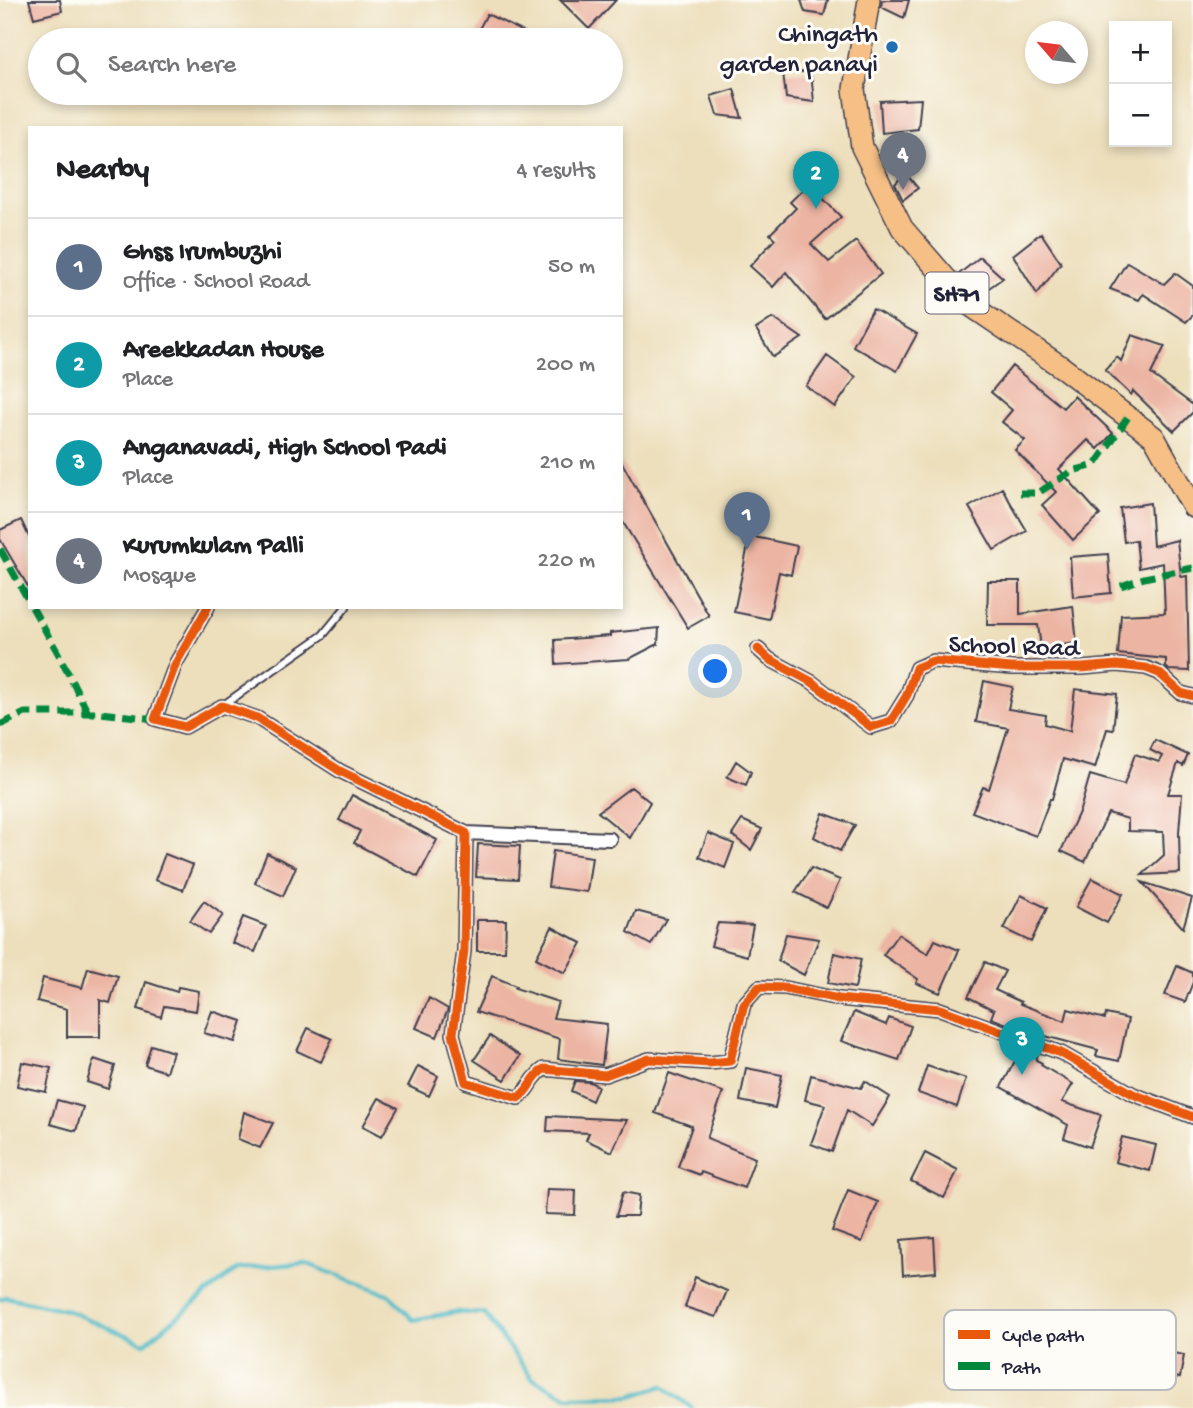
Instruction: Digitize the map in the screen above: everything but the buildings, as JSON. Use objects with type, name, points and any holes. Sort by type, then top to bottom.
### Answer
[{"type":"main road","name":"SH71","points":[[869,0],[854,89],[862,148],[902,228],[967,303],[1063,368],[1154,437],[1193,507]]},
{"type":"street","points":[[207,609],[176,663],[155,719],[185,727],[222,706],[257,718],[340,771],[466,833],[610,839]]},
{"type":"street","name":"School Road","points":[[758,649],[769,659],[812,682],[872,727],[891,721],[907,695],[916,668],[933,661],[1012,668],[1117,665],[1146,667],[1159,673],[1181,693],[1193,696]]},
{"type":"street","points":[[466,833],[464,951],[453,1034],[466,1082],[518,1098],[525,1094],[535,1074],[544,1069],[605,1075],[649,1059],[709,1063],[730,1061],[744,1004],[759,987],[785,988],[839,999],[940,1009],[1061,1054],[1133,1094],[1193,1117]]},
{"type":"lane","points":[[222,706],[323,635],[344,609]]},
{"type":"waterway","points":[[0,1299],[6,1297],[66,1310],[145,1343],[237,1269],[305,1263],[390,1295],[413,1320],[456,1312],[484,1314],[532,1378],[568,1397],[631,1396],[663,1386],[692,1408]]},
{"type":"marked path","points":[[1020,493],[1038,493],[1072,471],[1095,465],[1128,417]]},
{"type":"marked path","points":[[0,549],[28,599]]},
{"type":"marked path","points":[[1121,586],[1144,578],[1193,568]]},
{"type":"marked path","points":[[33,609],[88,713]]},
{"type":"marked path","points":[[0,725],[25,713],[99,713],[155,719]]},
{"type":"cycle path","points":[[207,609],[176,663],[155,719],[185,727],[222,706],[257,718],[340,771],[466,833],[464,951],[453,1034],[466,1082],[518,1098],[544,1069],[605,1075],[649,1059],[709,1063],[730,1061],[744,1004],[759,987],[785,988],[839,999],[940,1009],[1061,1053],[1133,1094],[1193,1117]]},
{"type":"cycle path","points":[[758,649],[769,659],[812,682],[871,727],[891,721],[907,695],[916,668],[933,661],[1012,668],[1117,665],[1146,668],[1159,673],[1181,693],[1193,696]]},
{"type":"place","name":"Chingath garden panayi","points":[[892,47]]},
{"type":"place","name":"Kurumkulam Palli","points":[[903,190]]},
{"type":"place","name":"Areekkadan House","points":[[816,209]]},
{"type":"place","name":"Ghss Irumbuzhi","points":[[747,550]]},
{"type":"place","name":"Anganavadi, High School Padi","points":[[1022,1075]]}]
